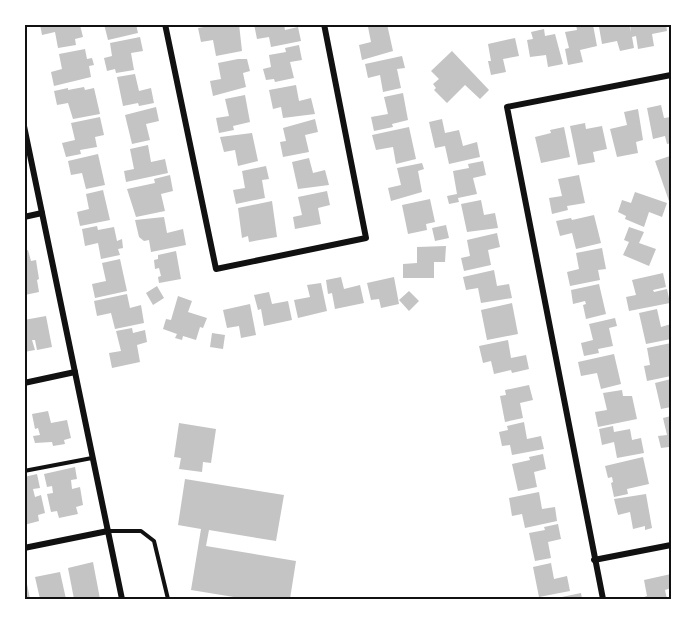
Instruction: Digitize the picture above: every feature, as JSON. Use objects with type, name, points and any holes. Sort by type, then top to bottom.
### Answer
[{"type":"street","points":[[165,24],[216,269],[366,238],[324,24]]},
{"type":"street","points":[[603,599],[507,107],[671,75]]},
{"type":"street","points":[[24,126],[122,599]]},
{"type":"street","points":[[24,217],[42,213]]},
{"type":"street","points":[[24,383],[75,372]]},
{"type":"street","points":[[24,548],[108,531]]},
{"type":"street","points":[[594,560],[671,545]]},
{"type":"lane","points":[[24,471],[92,458]]},
{"type":"lane","points":[[108,531],[141,531],[154,541],[168,599]]},
{"type":"building","points":[[40,24],[80,25],[83,37],[75,39],[76,45],[58,48],[55,32],[42,35]]},
{"type":"building","points":[[104,24],[136,24],[138,33],[108,40]]},
{"type":"building","points":[[239,24],[242,51],[216,56],[213,40],[201,42],[198,28]]},
{"type":"building","points":[[254,24],[284,24],[285,30],[298,27],[301,41],[271,47],[269,37],[257,39]]},
{"type":"building","points":[[387,24],[393,51],[362,60],[359,45],[371,42],[368,27]]},
{"type":"building","points":[[576,24],[593,25],[597,46],[580,50],[583,62],[568,65],[565,49],[569,48],[565,32],[577,30]]},
{"type":"building","points":[[629,24],[631,32],[630,24],[666,24],[667,31],[652,34],[654,46],[638,49],[636,36],[632,37],[634,48],[620,51],[617,41],[602,44],[599,27]]},
{"type":"building","points":[[544,29],[545,36],[555,34],[563,64],[548,67],[546,55],[530,57],[527,40],[533,39],[531,32]]},
{"type":"building","points":[[140,37],[143,51],[131,53],[134,70],[116,73],[115,69],[107,71],[104,58],[112,56],[110,43]]},
{"type":"building","points":[[515,38],[519,56],[503,59],[506,72],[491,75],[488,44]]},
{"type":"building","points":[[299,45],[302,60],[290,62],[294,78],[275,82],[274,79],[266,80],[263,69],[271,67],[269,55],[286,52],[285,48]]},
{"type":"building","points":[[85,49],[87,59],[92,58],[94,65],[89,66],[91,77],[54,86],[51,72],[62,69],[59,54]]},
{"type":"building","points":[[452,51],[489,90],[480,99],[465,85],[447,103],[434,90],[436,88],[433,84],[439,79],[431,71]]},
{"type":"building","points":[[402,56],[405,68],[397,69],[401,88],[383,92],[380,75],[368,78],[365,64]]},
{"type":"building","points":[[247,59],[250,71],[243,73],[246,87],[213,96],[210,81],[221,79],[218,63]]},
{"type":"building","points":[[135,74],[139,91],[151,88],[154,103],[123,106],[117,77]]},
{"type":"building","points":[[296,85],[299,101],[311,98],[315,114],[283,118],[281,107],[273,109],[269,90]]},
{"type":"building","points":[[84,87],[85,90],[94,88],[100,114],[73,119],[68,103],[57,105],[54,91]]},
{"type":"building","points":[[403,93],[408,120],[392,124],[393,127],[374,131],[371,117],[388,114],[384,97]]},
{"type":"building","points":[[245,95],[250,122],[233,126],[234,130],[219,133],[216,118],[229,116],[225,99]]},
{"type":"building","points":[[661,105],[664,118],[671,117],[671,143],[667,144],[665,136],[653,139],[647,108]]},
{"type":"building","points":[[156,107],[159,121],[146,124],[150,140],[132,144],[125,115]]},
{"type":"building","points":[[638,109],[643,140],[636,142],[638,153],[617,157],[610,129],[627,125],[624,112]]},
{"type":"building","points":[[100,117],[104,135],[95,137],[97,147],[80,150],[81,154],[66,157],[62,143],[75,140],[71,123]]},
{"type":"building","points":[[315,119],[318,132],[305,135],[309,152],[283,157],[280,142],[286,141],[283,128]]},
{"type":"building","points":[[442,119],[445,133],[459,130],[463,146],[477,142],[480,157],[449,164],[445,146],[435,148],[429,122]]},
{"type":"building","points":[[585,123],[586,129],[602,126],[607,149],[593,152],[595,162],[578,165],[570,126]]},
{"type":"building","points":[[409,127],[416,159],[396,164],[393,147],[376,150],[372,135]]},
{"type":"building","points":[[564,127],[570,157],[541,163],[535,137]]},
{"type":"building","points":[[252,133],[258,161],[238,166],[235,150],[224,152],[220,137]]},
{"type":"building","points":[[148,145],[151,162],[165,159],[168,173],[126,182],[124,171],[134,169],[130,149]]},
{"type":"building","points":[[98,154],[105,185],[86,189],[82,173],[71,175],[68,161]]},
{"type":"building","points":[[670,156],[671,201],[669,201],[655,161]]},
{"type":"building","points":[[309,158],[313,173],[325,170],[329,185],[298,189],[292,162]]},
{"type":"building","points":[[483,161],[486,175],[473,178],[477,194],[458,198],[459,202],[449,204],[447,196],[457,194],[453,171],[469,168],[468,164]]},
{"type":"building","points":[[422,163],[424,169],[418,171],[422,192],[391,201],[388,188],[401,185],[397,168]]},
{"type":"building","points":[[266,166],[269,179],[262,180],[265,198],[236,204],[233,190],[245,188],[242,171]]},
{"type":"building","points":[[170,175],[173,191],[161,194],[165,211],[136,217],[127,189],[155,183],[154,179]]},
{"type":"building","points":[[579,175],[585,203],[567,206],[568,210],[552,214],[549,198],[562,196],[558,179]]},
{"type":"building","points":[[103,190],[110,220],[80,226],[77,212],[89,209],[86,194]]},
{"type":"building","points":[[327,191],[330,205],[318,208],[321,224],[295,229],[293,217],[302,215],[298,197]]},
{"type":"building","points":[[635,192],[667,203],[662,217],[649,212],[644,227],[625,219],[626,216],[618,212],[622,200],[631,203]]},
{"type":"building","points":[[430,199],[435,222],[426,224],[427,230],[408,234],[402,205]]},
{"type":"building","points":[[481,200],[484,215],[495,213],[498,228],[467,232],[461,204]]},
{"type":"building","points":[[272,201],[277,237],[249,242],[248,236],[242,238],[238,208]]},
{"type":"building","points":[[594,215],[601,243],[576,249],[572,233],[560,236],[556,221]]},
{"type":"building","points":[[164,217],[167,233],[183,229],[186,245],[151,252],[149,240],[144,241],[139,237],[135,220]]},
{"type":"building","points":[[446,225],[449,238],[435,241],[432,228]]},
{"type":"building","points":[[97,226],[98,230],[114,227],[117,241],[122,239],[123,248],[118,249],[120,255],[101,259],[98,243],[85,246],[82,229]]},
{"type":"building","points":[[629,227],[644,232],[639,243],[656,249],[649,266],[623,255],[629,242],[624,240]]},
{"type":"building","points":[[497,233],[500,247],[488,250],[491,265],[464,271],[461,258],[470,256],[467,240]]},
{"type":"building","points":[[446,246],[445,262],[434,262],[434,278],[403,278],[403,264],[417,263],[417,247]]},
{"type":"building","points":[[602,248],[606,269],[598,270],[600,280],[570,286],[567,272],[579,269],[576,253]]},
{"type":"building","points":[[28,250],[31,261],[36,260],[39,292],[25,295],[24,251]]},
{"type":"building","points":[[176,251],[181,279],[159,283],[158,277],[161,276],[159,268],[155,269],[154,260],[158,259],[158,255]]},
{"type":"building","points":[[120,259],[127,291],[95,298],[92,284],[106,281],[102,263]]},
{"type":"building","points":[[494,270],[497,286],[509,284],[512,298],[481,303],[478,288],[466,290],[463,277]]},
{"type":"building","points":[[663,273],[666,287],[653,290],[654,292],[667,289],[670,303],[629,311],[626,297],[636,295],[632,280]]},
{"type":"building","points":[[341,277],[344,289],[360,285],[364,303],[335,309],[332,293],[328,294],[326,280]]},
{"type":"building","points":[[394,277],[399,304],[381,308],[379,299],[371,300],[367,283]]},
{"type":"building","points":[[321,283],[327,311],[298,318],[294,300],[310,297],[307,285]]},
{"type":"building","points":[[599,284],[606,314],[586,319],[583,305],[586,304],[585,301],[573,304],[571,290]]},
{"type":"building","points":[[157,286],[164,298],[153,305],[146,293]]},
{"type":"building","points":[[409,291],[419,301],[409,311],[399,300]]},
{"type":"building","points":[[269,292],[272,304],[288,301],[292,320],[264,326],[261,309],[258,310],[254,295]]},
{"type":"building","points":[[127,294],[130,308],[141,305],[144,323],[115,329],[111,313],[97,316],[94,301]]},
{"type":"building","points":[[178,296],[192,301],[188,312],[207,318],[203,328],[200,327],[196,340],[183,336],[182,340],[175,338],[177,334],[163,329],[166,319],[171,320]]},
{"type":"building","points":[[512,303],[518,334],[487,340],[481,310]]},
{"type":"building","points":[[250,304],[256,335],[241,338],[239,326],[227,328],[223,310]]},
{"type":"building","points":[[657,309],[661,327],[671,324],[671,339],[646,344],[639,313]]},
{"type":"building","points":[[46,316],[52,347],[37,350],[35,340],[32,340],[35,350],[24,352],[24,320]]},
{"type":"building","points":[[615,318],[617,326],[609,328],[613,346],[598,349],[599,353],[584,356],[581,343],[593,340],[589,324]]},
{"type":"building","points":[[132,328],[133,333],[145,330],[147,342],[137,345],[140,362],[112,368],[109,353],[121,351],[116,331]]},
{"type":"building","points":[[212,333],[225,335],[223,349],[210,347]]},
{"type":"building","points":[[508,340],[511,358],[526,355],[529,369],[494,374],[491,361],[483,363],[479,346]]},
{"type":"building","points":[[671,343],[671,359],[669,359],[671,376],[647,381],[644,366],[650,365],[647,348]]},
{"type":"building","points":[[614,354],[621,384],[601,389],[597,373],[581,376],[578,362]]},
{"type":"building","points":[[671,379],[671,407],[661,409],[655,383]]},
{"type":"building","points":[[529,385],[533,400],[520,403],[523,418],[505,422],[500,396],[506,395],[505,390]]},
{"type":"building","points":[[622,390],[623,396],[632,396],[637,419],[598,427],[595,412],[607,410],[603,393]]},
{"type":"building","points":[[48,411],[51,423],[67,420],[71,438],[64,440],[65,444],[53,446],[52,442],[35,443],[33,436],[40,435],[38,428],[35,429],[32,414]]},
{"type":"building","points":[[671,416],[670,452],[669,447],[661,448],[658,436],[667,435],[663,418]]},
{"type":"building","points":[[524,422],[527,439],[541,436],[544,449],[512,455],[510,445],[502,446],[499,432],[508,430],[507,426]]},
{"type":"building","points":[[179,423],[216,429],[211,463],[203,462],[202,472],[179,469],[181,458],[174,457]]},
{"type":"building","points":[[613,426],[614,432],[630,429],[632,440],[641,438],[644,453],[617,458],[614,442],[602,445],[599,429]]},
{"type":"building","points":[[543,454],[546,469],[534,472],[537,487],[518,491],[512,464]]},
{"type":"building","points":[[643,457],[649,484],[627,489],[628,494],[614,497],[612,477],[608,478],[605,466]]},
{"type":"building","points":[[75,467],[77,479],[71,480],[72,489],[80,487],[83,505],[76,507],[78,514],[59,518],[57,511],[51,512],[47,494],[53,493],[52,486],[47,487],[44,474]]},
{"type":"building","points":[[37,474],[40,488],[33,489],[35,497],[41,495],[45,513],[38,515],[39,521],[24,525],[24,477]]},
{"type":"building","points":[[185,479],[284,495],[276,541],[209,530],[206,546],[296,561],[290,599],[246,599],[191,590],[201,529],[178,525]]},
{"type":"building","points":[[539,492],[542,509],[555,507],[557,521],[525,528],[522,514],[512,516],[509,498]]},
{"type":"building","points":[[646,494],[652,528],[645,530],[645,526],[633,529],[630,512],[618,515],[614,499]]},
{"type":"building","points":[[558,524],[561,539],[548,542],[551,558],[535,561],[529,533],[545,530],[544,527]]},
{"type":"building","points":[[93,562],[100,599],[74,599],[68,568]]},
{"type":"building","points":[[551,563],[554,579],[567,576],[570,591],[539,597],[533,567]]},
{"type":"building","points":[[60,572],[66,599],[40,599],[35,577]]},
{"type":"building","points":[[25,574],[30,599],[24,599]]},
{"type":"building","points":[[671,574],[671,588],[665,590],[667,599],[638,599],[647,596],[644,580]]},
{"type":"building","points":[[581,593],[582,599],[557,599],[557,598]]}]
